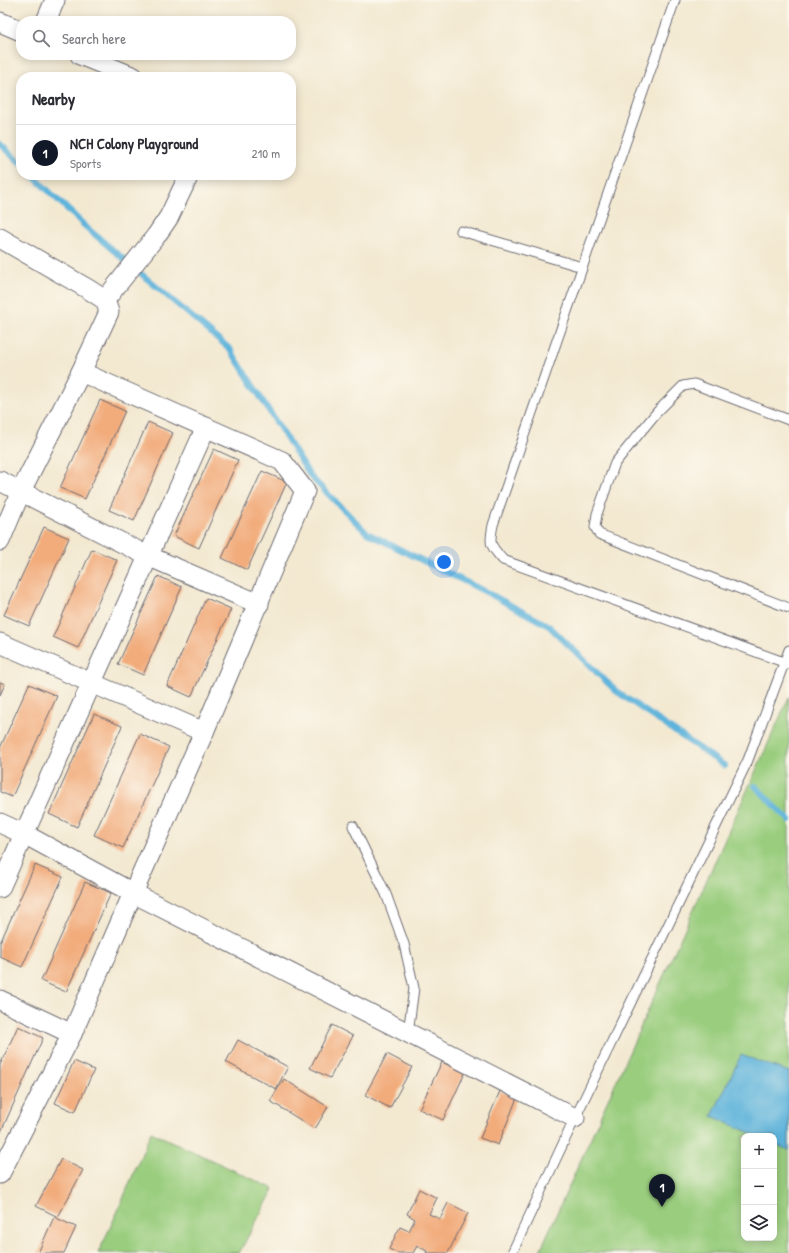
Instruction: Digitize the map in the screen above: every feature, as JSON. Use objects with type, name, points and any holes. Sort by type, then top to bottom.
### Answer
[{"type":"street","points":[[48,16],[55,0]]},
{"type":"street","points":[[0,22],[16,29]]},
{"type":"street","points":[[92,60],[122,72]]},
{"type":"street","points":[[0,541],[21,491],[81,372],[109,312],[110,294],[169,218],[187,180]]},
{"type":"street","points":[[0,238],[88,289],[110,294]]},
{"type":"street","points":[[0,1174],[72,1034],[132,893],[259,604],[305,491],[282,461],[81,372]]},
{"type":"street","points":[[0,888],[206,427]]},
{"type":"street","points":[[0,481],[148,556],[259,604]]},
{"type":"street","points":[[0,644],[204,732]]},
{"type":"street","points":[[0,823],[24,834],[132,893],[575,1118]]},
{"type":"street","points":[[0,1000],[72,1034]]},
{"type":"lane","points":[[676,0],[493,524],[490,538],[491,546],[503,560],[787,664]]},
{"type":"lane","points":[[461,231],[582,268]]},
{"type":"lane","points":[[789,420],[694,384],[682,386],[657,412],[615,463],[597,514],[595,527],[599,534],[789,608]]},
{"type":"lane","points":[[512,1253],[575,1118],[748,760],[787,664],[789,650]]},
{"type":"lane","points":[[353,826],[386,894],[404,944],[414,988],[408,1033]]},
{"type":"green space","points":[[789,697],[789,1253],[539,1253]]},
{"type":"green space","points":[[151,1132],[274,1189],[239,1253],[98,1253],[117,1213]]},
{"type":"water","points":[[741,1055],[789,1072],[789,1150],[777,1145],[777,1133],[750,1133],[712,1116]]},
{"type":"building","points":[[100,400],[125,411],[85,499],[60,488]]},
{"type":"building","points":[[148,422],[173,433],[134,521],[109,510]]},
{"type":"building","points":[[214,449],[238,460],[199,548],[174,536]]},
{"type":"building","points":[[262,471],[287,482],[247,570],[222,558]]},
{"type":"building","points":[[44,527],[69,538],[29,626],[4,615]]},
{"type":"building","points":[[92,549],[117,560],[78,648],[53,637]]},
{"type":"building","points":[[158,576],[182,587],[143,675],[118,664]]},
{"type":"building","points":[[206,598],[231,609],[191,697],[167,686]]},
{"type":"building","points":[[0,682],[5,684],[0,695]]},
{"type":"building","points":[[29,684],[57,696],[12,797],[0,792],[0,748]]},
{"type":"building","points":[[94,714],[122,726],[77,827],[49,814]]},
{"type":"building","points":[[140,734],[169,747],[123,848],[94,835]]},
{"type":"building","points":[[35,865],[63,877],[22,967],[0,957],[0,943]]},
{"type":"building","points":[[85,882],[111,893],[66,992],[41,981]]},
{"type":"building","points":[[332,1025],[353,1036],[330,1078],[310,1068]]},
{"type":"building","points":[[18,1026],[43,1038],[0,1134],[0,1065]]},
{"type":"building","points":[[238,1040],[288,1067],[276,1089],[226,1062]]},
{"type":"building","points":[[387,1054],[412,1067],[390,1108],[365,1095]]},
{"type":"building","points":[[74,1061],[94,1070],[75,1112],[55,1103]]},
{"type":"building","points":[[442,1062],[465,1073],[443,1120],[419,1109]]},
{"type":"building","points":[[284,1079],[328,1107],[315,1129],[270,1101]]},
{"type":"building","points":[[500,1091],[517,1098],[498,1145],[480,1138]]},
{"type":"building","points":[[61,1159],[83,1170],[58,1217],[36,1206]]},
{"type":"building","points":[[419,1189],[437,1198],[429,1214],[440,1219],[448,1203],[468,1213],[448,1253],[426,1253],[427,1251],[417,1246],[413,1253],[398,1253],[389,1249],[400,1227],[409,1231],[415,1219],[407,1214]]},
{"type":"building","points":[[54,1217],[76,1227],[64,1253],[38,1253]]},
{"type":"waterway","points":[[0,144],[16,159]]},
{"type":"waterway","points":[[37,180],[87,228],[230,349],[311,477],[367,533],[490,594],[549,626],[616,691],[725,766]]},
{"type":"waterway","points":[[755,786],[789,820]]},
{"type":"place","name":"NCH Colony Playground","points":[[662,1207]]}]
